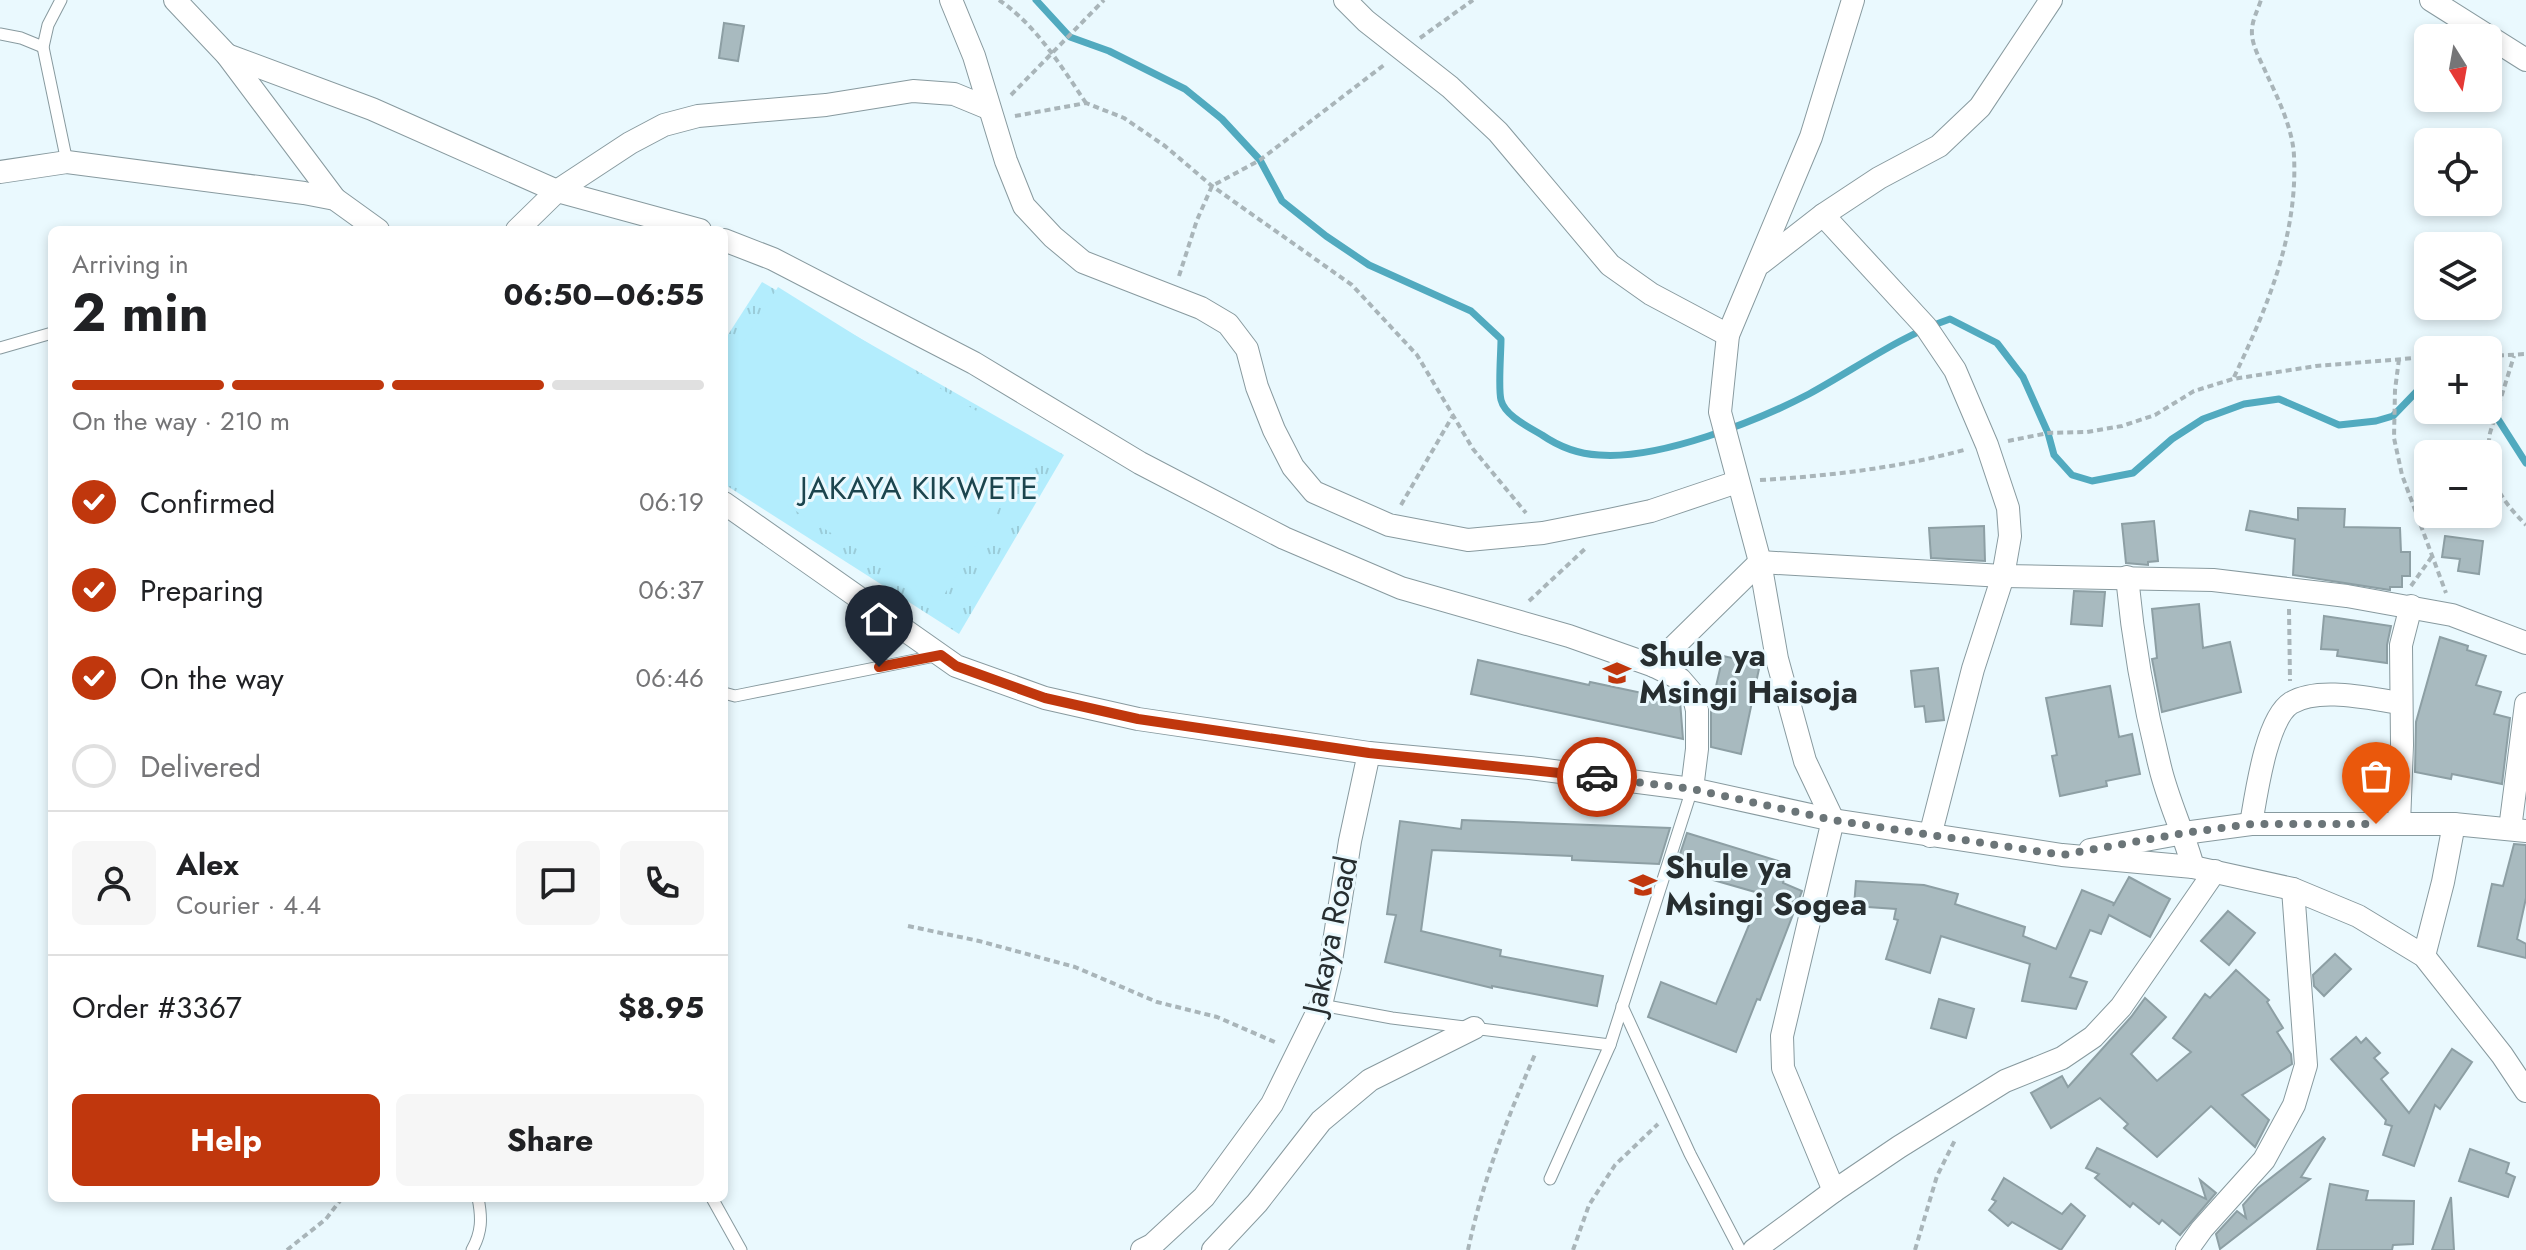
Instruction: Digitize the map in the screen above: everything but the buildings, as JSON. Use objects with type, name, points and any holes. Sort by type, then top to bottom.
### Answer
[{"type":"street","points":[[175,0],[227,55],[335,199],[372,226]]},
{"type":"street","points":[[951,0],[974,56],[991,115],[1024,206],[1053,237],[1083,262],[1201,308],[1228,324],[1247,349],[1257,387],[1274,430],[1293,467],[1314,492],[1389,525],[1468,540],[1543,533],[1651,511],[1737,482]]},
{"type":"street","points":[[1345,0],[1366,21],[1450,87],[1498,132],[1610,265],[1651,294],[1728,335]]},
{"type":"street","points":[[1834,1191],[1783,1068],[1782,1036],[1833,820],[1805,761],[1777,659],[1760,562],[1720,412],[1728,335],[1811,137],[1853,0]]},
{"type":"street","points":[[1758,265],[1823,215],[1879,178],[1939,146],[1980,107],[2051,0]]},
{"type":"street","points":[[2431,0],[2526,60]]},
{"type":"street","points":[[227,55],[372,109],[557,191],[685,226]]},
{"type":"street","points":[[521,226],[557,191],[630,143],[664,125],[698,116],[826,105],[913,91],[954,94],[991,115]]},
{"type":"street","points":[[0,172],[67,162],[210,179],[335,199]]},
{"type":"street","points":[[1823,215],[1933,338],[1955,370],[1987,445],[2008,508],[2010,536],[2003,576],[1973,669],[1930,836]]},
{"type":"street","points":[[728,242],[773,259],[974,363],[1140,463],[1284,538],[1401,588],[1569,636],[1654,666],[1680,679],[1693,694],[1697,723],[1692,789]]},
{"type":"street","points":[[728,506],[956,666],[1045,698],[1138,719],[1369,753],[1530,768],[1692,789],[1833,820],[2062,855],[2204,869],[2293,889],[2358,916],[2424,956],[2525,1088]]},
{"type":"street","points":[[1654,666],[1760,562],[2003,576],[2213,580],[2288,588],[2452,615],[2526,643]]},
{"type":"street","points":[[2127,577],[2133,641],[2161,770],[2184,833],[2204,869]]},
{"type":"street","points":[[2399,824],[2401,645],[2405,606]]},
{"type":"street","points":[[2251,824],[2261,766],[2280,715],[2292,703],[2312,697],[2340,695],[2401,703]]},
{"type":"street","points":[[2062,855],[2251,824],[2454,824],[2518,830],[2526,704]]},
{"type":"street","name":"Jakaya Road","points":[[1147,1248],[1204,1197],[1272,1104],[1321,1005],[1369,753]]},
{"type":"street","points":[[2424,956],[2454,824]]},
{"type":"street","points":[[1754,1250],[1834,1191],[2005,1081],[2062,1058],[2093,1037],[2121,1007],[2204,869]]},
{"type":"street","points":[[2187,1250],[2264,1160],[2294,1105],[2306,1065],[2293,889]]},
{"type":"street","points":[[1213,1250],[1273,1184],[1321,1121],[1370,1080],[1474,1028]]},
{"type":"lane","points":[[61,0],[48,25],[43,47],[67,162]]},
{"type":"lane","points":[[0,34],[43,47]]},
{"type":"lane","points":[[0,348],[48,334]]},
{"type":"lane","points":[[728,694],[735,696],[941,655]]},
{"type":"lane","points":[[1550,1179],[1610,1045],[1692,789]]},
{"type":"lane","points":[[1321,1005],[1610,1045]]},
{"type":"lane","points":[[1622,1006],[1714,1205],[1740,1250]]},
{"type":"lane","points":[[472,1250],[479,1237],[482,1220],[479,1202]]},
{"type":"lane","points":[[714,1202],[741,1250]]},
{"type":"path","points":[[999,0],[1016,12],[1052,54],[1086,103]]},
{"type":"path","points":[[991,115],[1104,0]]},
{"type":"path","points":[[1174,298],[1184,257],[1212,186],[1260,160],[1473,0]]},
{"type":"path","points":[[2233,379],[2260,324],[2281,266],[2293,193],[2294,153],[2281,110],[2252,37],[2253,21],[2261,0]]},
{"type":"path","points":[[991,115],[1086,103],[1124,118],[1165,146],[1212,186],[1352,285],[1417,355],[1473,449],[1543,533]]},
{"type":"path","points":[[2502,356],[2526,354]]},
{"type":"path","points":[[2489,440],[2514,356]]},
{"type":"path","points":[[1737,482],[1843,473],[1920,462],[2048,433],[2087,432],[2122,426],[2155,415],[2194,391],[2233,379],[2316,366],[2414,358]]},
{"type":"path","points":[[2399,359],[2394,438],[2402,475],[2452,615]]},
{"type":"path","points":[[1389,525],[1452,417]]},
{"type":"path","points":[[2502,497],[2526,525]]},
{"type":"path","points":[[1509,619],[1578,558],[1609,520]]},
{"type":"path","points":[[2405,606],[2433,555]]},
{"type":"path","points":[[2288,588],[2292,703]]},
{"type":"path","points":[[908,926],[1075,967],[1157,1002],[1217,1017],[1298,1052]]},
{"type":"path","points":[[1468,1250],[1479,1198],[1499,1137],[1543,1037]]},
{"type":"path","points":[[1573,1250],[1589,1205],[1615,1165],[1671,1111]]},
{"type":"path","points":[[1915,1250],[1937,1176],[1958,1133]]},
{"type":"path","points":[[287,1250],[326,1219],[339,1202]]},
{"type":"green space","name":"JAKAYA KIKWETE","points":[[762,282],[1064,455],[959,634],[728,487],[728,335]]},
{"type":"green space","name":"JAKAYA KIKWETE","points":[[778,287],[1037,449],[940,601],[728,468],[728,366]]},
{"type":"waterway","points":[[1036,0],[1070,37],[1109,51],[1185,89],[1222,119],[1260,160],[1282,201],[1326,236],[1369,265],[1471,311],[1501,339],[1500,395],[1503,406],[1518,420],[1548,439],[1576,451],[1599,455],[1650,451],[1736,426],[1809,394],[1896,344],[1950,319],[1997,343],[2023,377],[2048,433],[2054,455],[2072,475],[2092,481],[2133,473],[2172,439],[2203,419],[2244,404],[2279,399],[2339,425],[2393,416],[2414,394]]},
{"type":"waterway","points":[[2501,424],[2526,463]]},
{"type":"way so far","points":[[1597,777],[1692,789],[1833,820],[2062,855],[2251,824],[2376,824]]},
{"type":"place","name":"Shule ya Msingi Haisoja","points":[[1617,673]]},
{"type":"place","name":"Shule ya Msingi Sogea","points":[[1643,885]]},
{"type":"route","points":[[879,667],[941,655],[956,666],[1045,698],[1138,719],[1369,753],[1597,777]]}]
